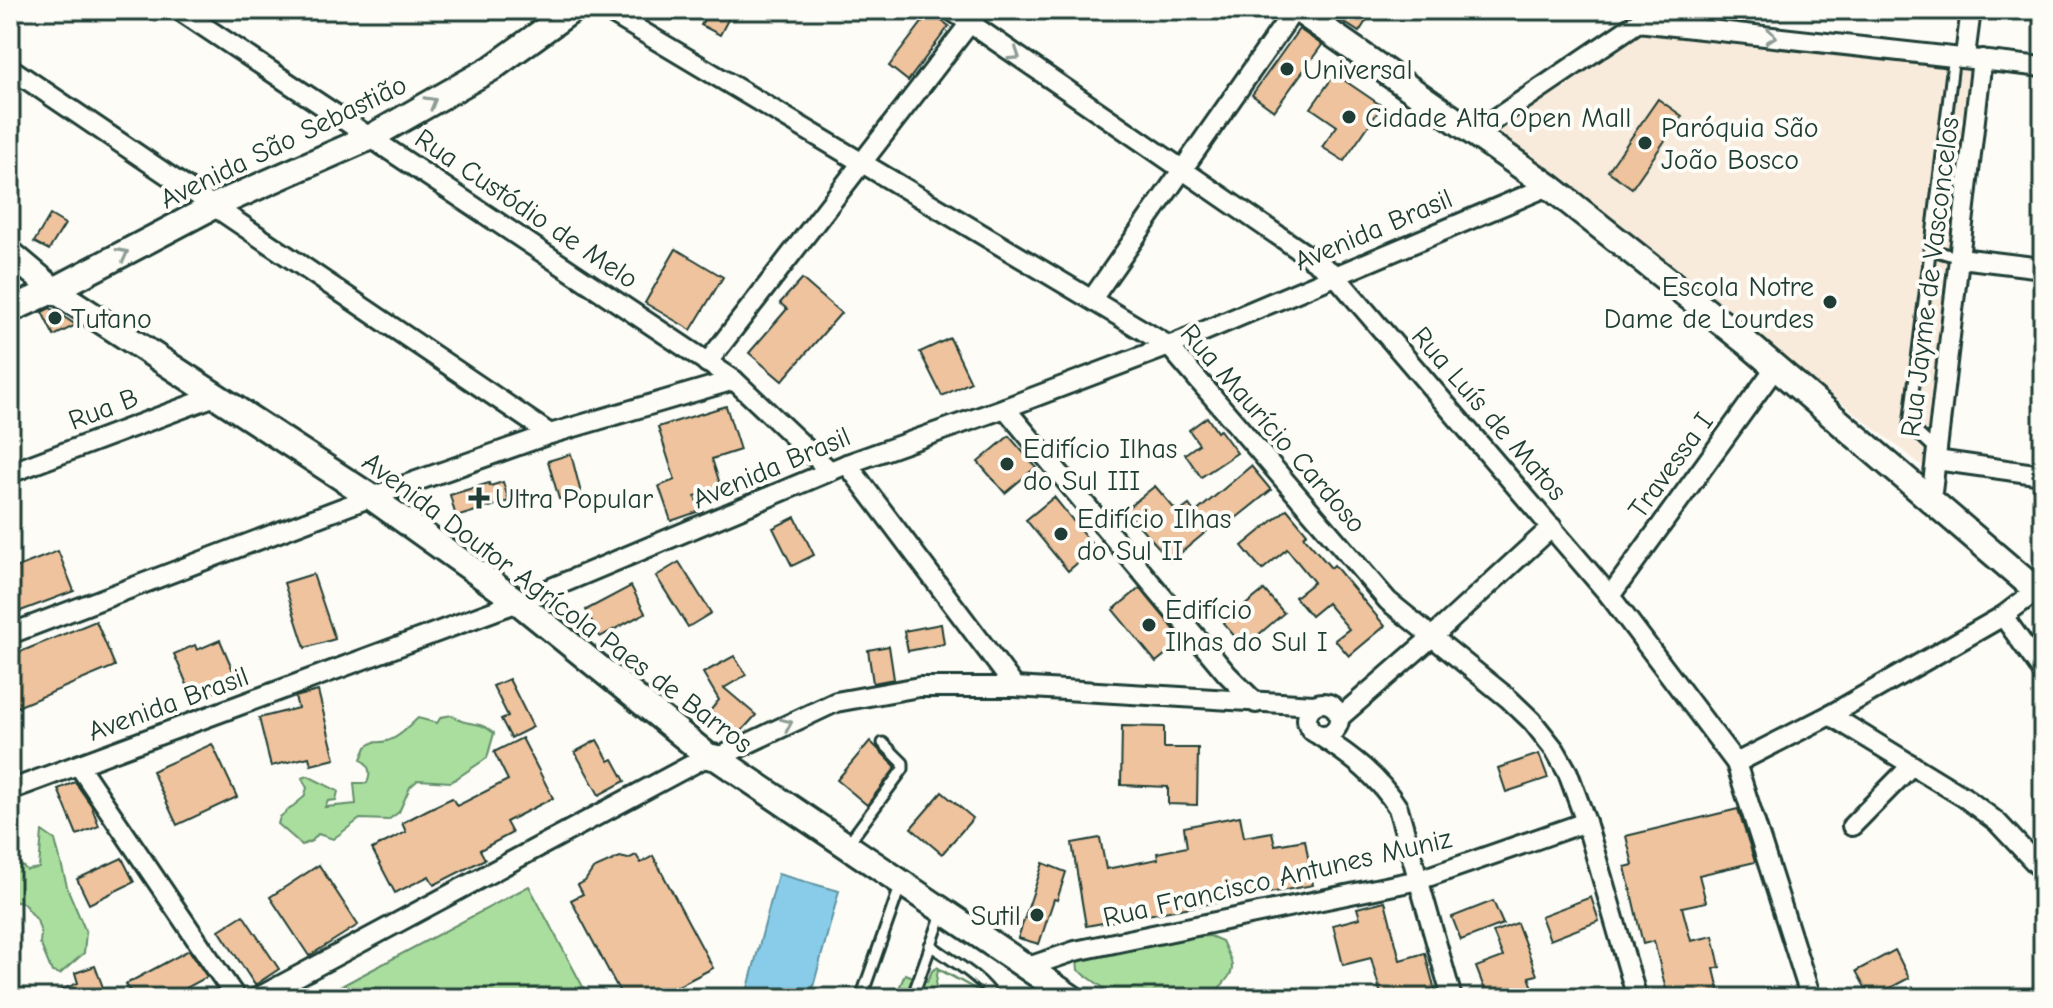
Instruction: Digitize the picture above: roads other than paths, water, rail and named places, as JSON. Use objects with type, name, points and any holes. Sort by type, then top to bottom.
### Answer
[{"type":"street","name":"Rua Custódio de Melo","points":[[179,10],[734,380],[839,468],[1015,687]]},
{"type":"street","name":"Avenida São Sebastião","points":[[10,310],[214,206],[371,137],[492,68],[572,10]]},
{"type":"street","name":"Rua Maurício Cardoso","points":[[606,10],[1169,346],[1388,601],[1532,721],[1568,773],[1586,822],[1637,998]]},
{"type":"street","name":"Rua Luís de Matos","points":[[951,10],[975,17],[1183,170],[1334,274],[1610,596],[1736,763],[1811,998]]},
{"type":"street","points":[[1092,299],[1296,10],[1476,132],[1549,186],[1775,368],[2039,594],[1830,715],[1736,763]]},
{"type":"street","points":[[1476,132],[1656,10]]},
{"type":"street","name":"Rua Jayme de Vasconcelos","points":[[1931,501],[1960,258],[1971,10]]},
{"type":"street","points":[[707,363],[975,17]]},
{"type":"street","points":[[1638,22],[2043,67]]},
{"type":"street","points":[[10,68],[550,434]]},
{"type":"street","name":"Avenida Brasil","points":[[10,790],[518,602],[839,468],[1169,346],[1549,186]]},
{"type":"street","name":"Avenida Doutor Agrícola Paes de Barros","points":[[10,253],[54,290],[371,497],[518,602],[712,757],[1072,998]]},
{"type":"street","points":[[1960,258],[2043,268]]},
{"type":"street","name":"Travessa I","points":[[1610,596],[1775,368]]},
{"type":"street","points":[[10,634],[371,497],[550,434],[734,380]]},
{"type":"street","name":"Rua B","points":[[10,473],[215,396]]},
{"type":"street","points":[[1005,408],[1227,674],[1259,704]]},
{"type":"street","points":[[1937,455],[2043,475]]},
{"type":"street","points":[[1324,720],[1361,698],[1552,527]]},
{"type":"street","points":[[2003,616],[2043,672]]},
{"type":"street","points":[[1227,674],[1229,702]]},
{"type":"street","points":[[257,998],[712,757],[836,702],[919,687],[1015,687],[1259,704],[1324,720],[1354,758],[1386,790],[1398,808],[1452,998]]},
{"type":"street","points":[[1830,715],[1964,797],[1997,822],[2043,871]]},
{"type":"street","points":[[1852,826],[1912,765]]},
{"type":"street","points":[[79,766],[236,998]]},
{"type":"street","name":"Rua Francisco Antunes Muniz","points":[[1025,968],[1075,951],[1419,880],[1586,822]]},
{"type":"lane","points":[[1937,455],[1909,425],[1929,249],[1967,57]]},
{"type":"lane","points":[[1929,249],[1960,258]]},
{"type":"lane","points":[[846,847],[903,769],[903,763],[883,743]]},
{"type":"lane","points":[[861,998],[902,884]]},
{"type":"lane","points":[[912,998],[943,911]]},
{"type":"lane","points":[[930,945],[977,980],[990,991],[993,998]]},
{"type":"water","points":[[778,874],[839,891],[810,998],[771,998],[747,992]]},
{"type":"place","name":"Universal","points":[[1287,69]]},
{"type":"place","name":"Cidade Alta Open Mall","points":[[1349,117]]},
{"type":"place","name":"Paróquia São João Bosco","points":[[1645,143]]},
{"type":"place","name":"Escola Notre Dame de Lourdes","points":[[1830,302]]},
{"type":"place","name":"Tutano","points":[[55,318]]},
{"type":"place","name":"Edifício Ilhas do Sul III","points":[[1007,464]]},
{"type":"place","name":"Ultra Popular","points":[[479,498]]},
{"type":"place","name":"Edifício Ilhas do Sul II","points":[[1061,534]]},
{"type":"place","name":"Edifício Ilhas do Sul I","points":[[1149,625]]},
{"type":"place","name":"Sutil","points":[[1037,915]]}]
